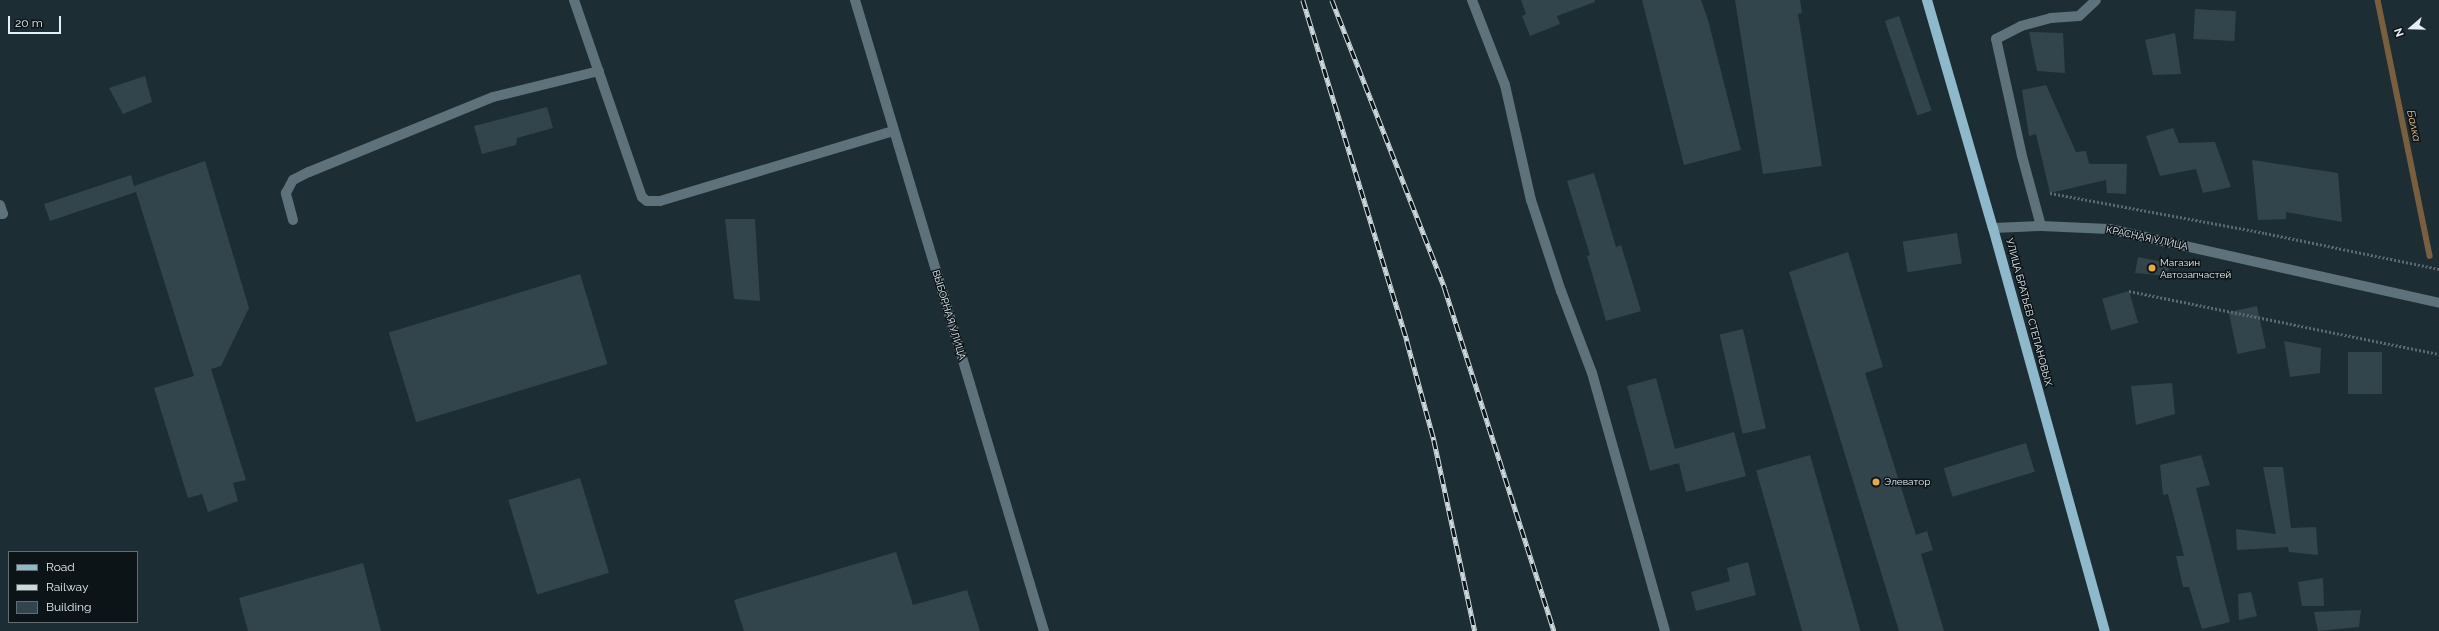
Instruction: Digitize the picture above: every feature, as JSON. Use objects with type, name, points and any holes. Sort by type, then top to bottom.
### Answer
[{"type":"main road","name":"УЛИЦА БРАТЬЕВ СТЕПАНОВЫХ","points":[[1927,0],[1993,228],[2105,631]]},
{"type":"street","points":[[574,0],[642,197],[653,202],[894,131]]},
{"type":"street","name":"ВЫБОРНАЯ УЛИЦА","points":[[855,0],[1044,631]]},
{"type":"street","points":[[1472,0],[1505,85],[1531,200],[1561,291],[1592,373],[1666,631]]},
{"type":"street","points":[[2041,226],[2022,156],[1996,39],[2021,26],[2051,18],[2080,16],[2096,0]]},
{"type":"street","points":[[292,220],[286,193],[293,180],[309,172],[493,97],[599,71]]},
{"type":"street","name":"КРАСНАЯ УЛИЦА","points":[[1993,228],[2041,226],[2109,229],[2439,303]]},
{"type":"path","points":[[2050,193],[2265,233],[2439,269]]},
{"type":"path","points":[[2129,291],[2439,354]]},
{"type":"building","points":[[1521,0],[1595,0],[1595,2],[1557,16],[1560,24],[1530,36],[1522,16],[1526,14]]},
{"type":"building","points":[[1642,0],[1701,0],[1708,20],[1741,150],[1684,165]]},
{"type":"building","points":[[1735,0],[1800,0],[1802,13],[1798,14],[1822,166],[1763,174]]},
{"type":"building","points":[[2195,9],[2236,11],[2234,41],[2193,39]]},
{"type":"building","points":[[1899,16],[1932,111],[1917,115],[1885,21]]},
{"type":"building","points":[[2029,32],[2063,33],[2065,73],[2037,71]]},
{"type":"building","points":[[2175,33],[2181,74],[2153,75],[2145,40]]},
{"type":"building","points":[[145,76],[152,102],[123,114],[109,88]]},
{"type":"building","points":[[2046,85],[2076,152],[2086,151],[2089,164],[2127,164],[2126,194],[2107,193],[2106,180],[2050,193],[2036,134],[2029,136],[2022,90]]},
{"type":"building","points":[[547,107],[553,128],[517,138],[516,145],[482,154],[474,126]]},
{"type":"building","points":[[2173,128],[2179,143],[2215,142],[2231,187],[2203,193],[2196,169],[2160,176],[2146,136]]},
{"type":"building","points":[[2252,160],[2338,173],[2342,222],[2286,212],[2286,219],[2258,220]]},
{"type":"building","points":[[205,161],[249,308],[221,366],[211,369],[246,480],[233,483],[238,501],[208,512],[202,494],[188,498],[154,388],[194,376],[136,192],[50,221],[44,204],[131,175],[134,186]]},
{"type":"building","points":[[1594,173],[1616,247],[1621,245],[1641,311],[1606,321],[1587,256],[1590,255],[1567,181]]},
{"type":"building","points":[[725,219],[755,219],[760,301],[734,299]]},
{"type":"building","points":[[1957,233],[1962,264],[1908,272],[1903,242]]},
{"type":"building","points":[[1848,252],[1883,367],[1865,373],[1916,535],[1927,531],[1933,550],[1921,554],[1944,631],[1899,631],[1789,272]]},
{"type":"building","name":"Магазин Автозапчастей","points":[[2138,257],[2168,263],[2169,276],[2135,273]]},
{"type":"building","points":[[580,274],[607,364],[416,422],[389,332]]},
{"type":"building","points":[[2129,291],[2138,323],[2111,330],[2102,299]]},
{"type":"building","points":[[2257,306],[2266,348],[2238,354],[2229,312]]},
{"type":"building","points":[[1743,329],[1766,428],[1743,434],[1720,334]]},
{"type":"building","points":[[2284,341],[2321,348],[2320,373],[2290,377]]},
{"type":"building","points":[[2348,352],[2382,352],[2382,394],[2348,394]]},
{"type":"building","points":[[1656,378],[1675,449],[1734,432],[1746,476],[1686,492],[1679,463],[1650,471],[1627,386]]},
{"type":"building","points":[[2172,383],[2175,414],[2136,425],[2131,386]]},
{"type":"building","points":[[2026,443],[2035,472],[1953,497],[1944,468]]},
{"type":"building","points":[[1810,455],[1860,631],[1802,631],[1756,470]]},
{"type":"building","points":[[2201,455],[2210,485],[2196,488],[2230,622],[2202,629],[2189,587],[2183,587],[2176,556],[2184,556],[2168,494],[2163,495],[2160,465]]},
{"type":"building","points":[[2263,467],[2283,467],[2291,528],[2316,527],[2318,555],[2289,552],[2288,547],[2237,550],[2236,529],[2276,534]]},
{"type":"building","points":[[580,478],[609,573],[537,595],[508,500]]},
{"type":"building","points":[[896,552],[913,605],[967,590],[980,631],[744,631],[734,600]]},
{"type":"building","points":[[1748,562],[1756,595],[1696,611],[1691,592],[1730,581],[1727,568]]},
{"type":"building","points":[[363,563],[381,631],[248,631],[239,598]]},
{"type":"building","points":[[2323,578],[2324,606],[2302,606],[2298,582]]},
{"type":"building","points":[[2251,592],[2257,616],[2239,620],[2238,594]]},
{"type":"building","points":[[2361,610],[2359,627],[2318,631],[2314,612]]},
{"type":"waterway","name":"Балка","points":[[2378,0],[2430,256]]},
{"type":"railway","points":[[1303,0],[1407,341],[1434,440],[1475,631]]},
{"type":"railway","points":[[1332,0],[1445,289],[1554,631]]},
{"type":"place","name":"Магазин Автозапчастей","points":[[2152,268]]},
{"type":"place","name":"Элеватор","points":[[1876,482]]}]
